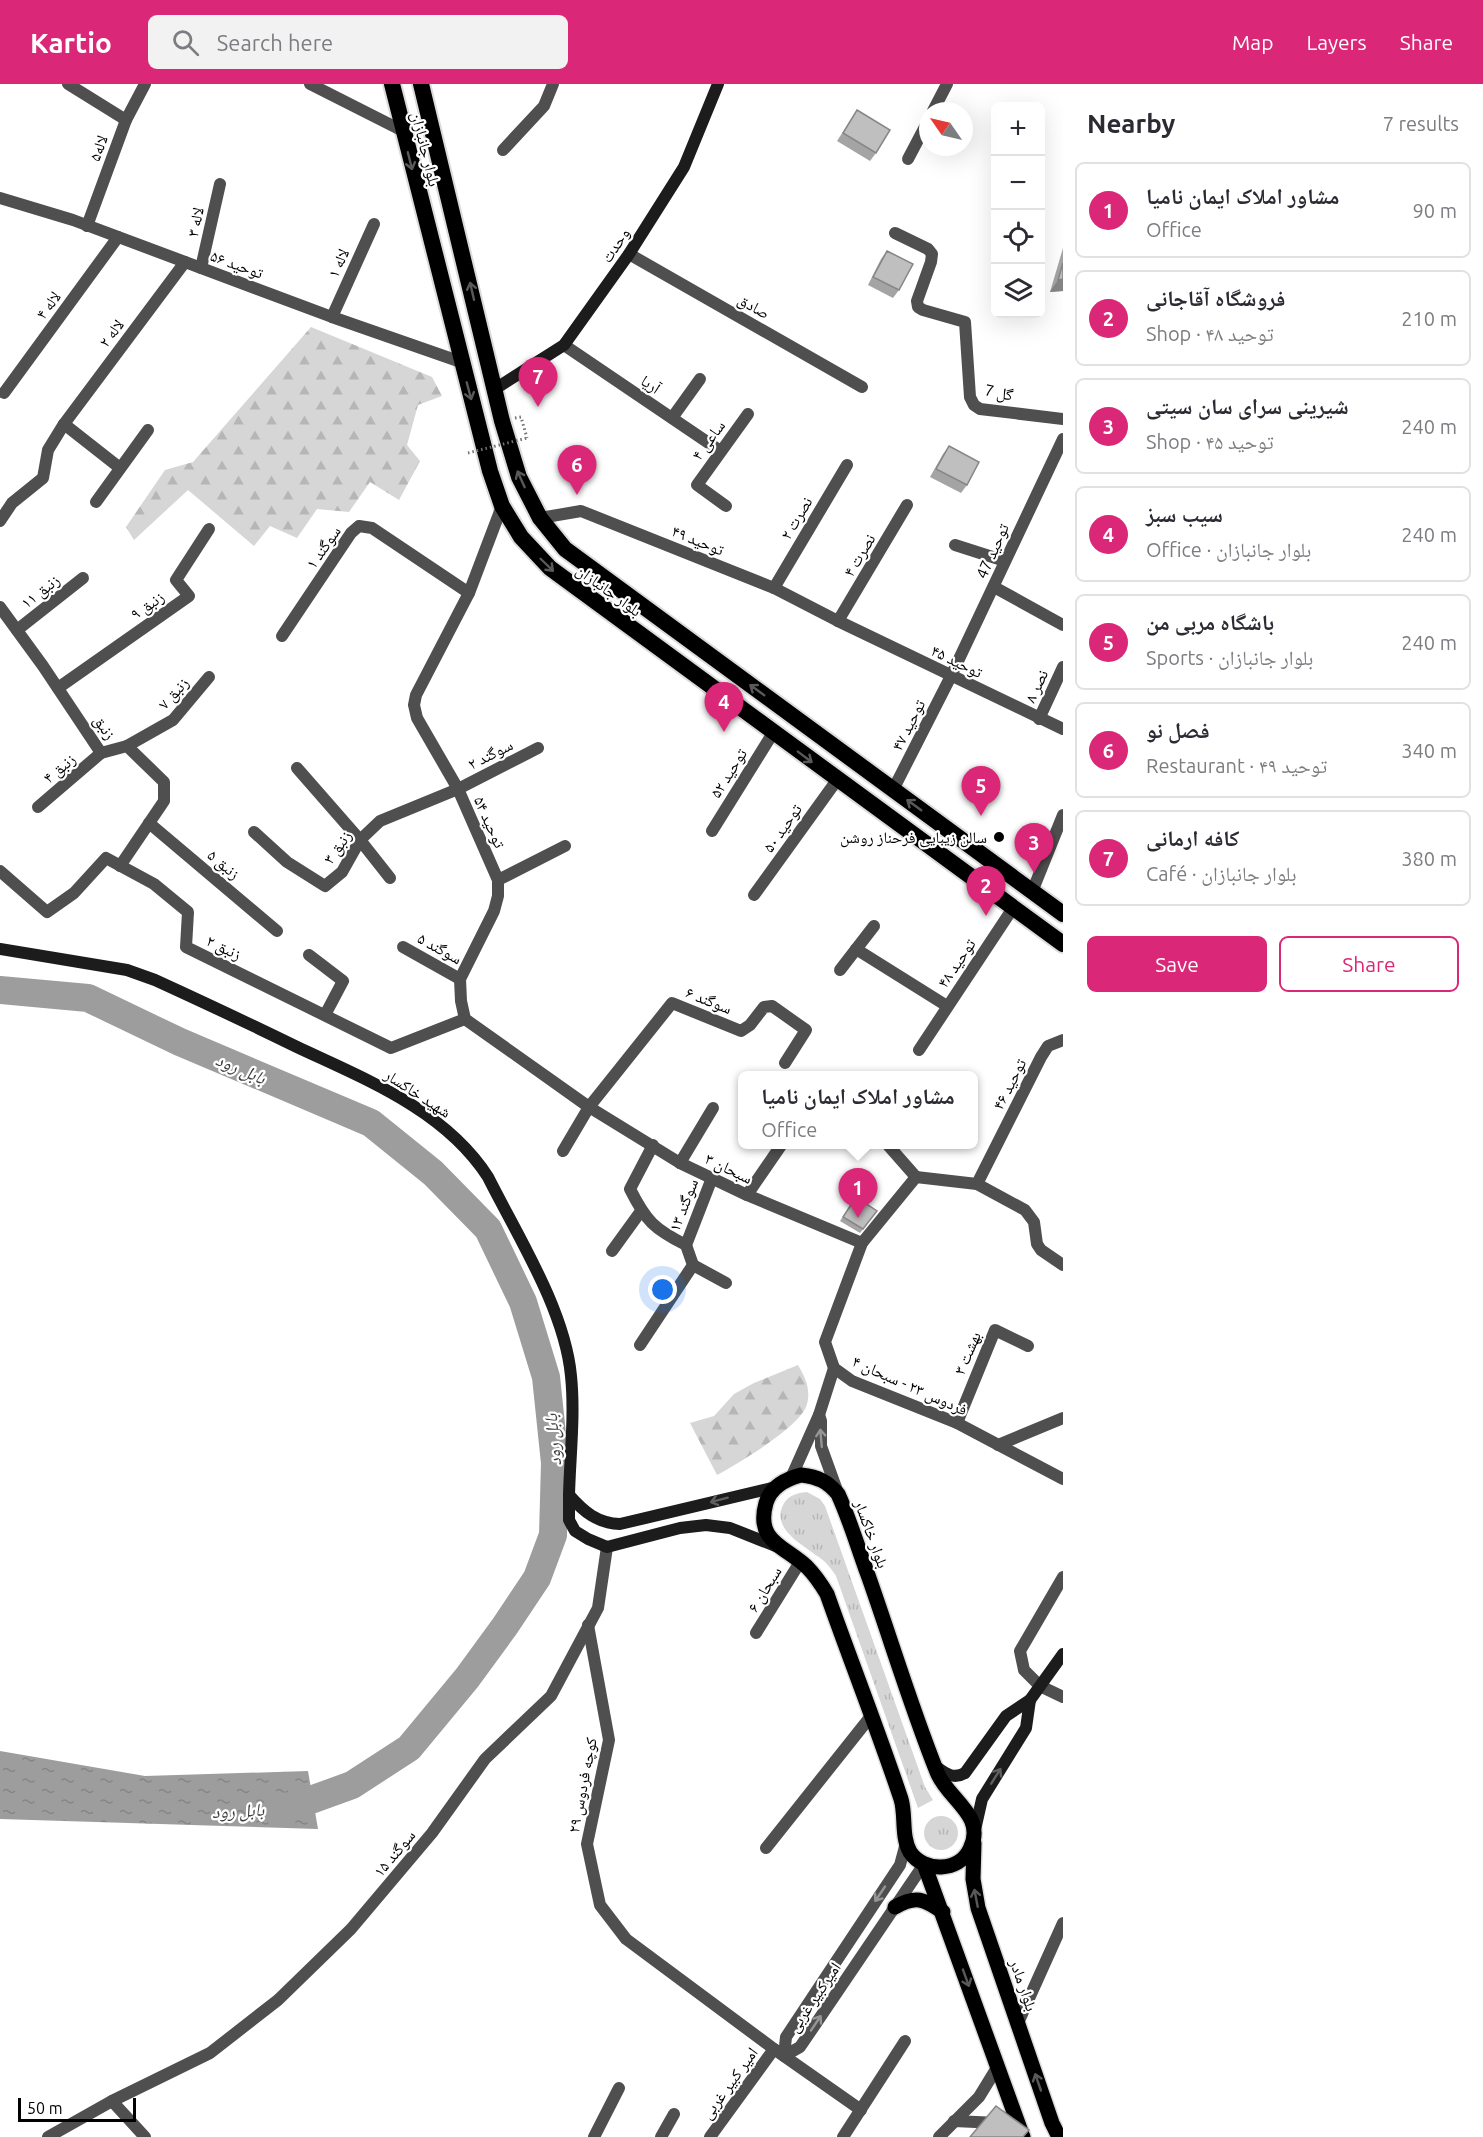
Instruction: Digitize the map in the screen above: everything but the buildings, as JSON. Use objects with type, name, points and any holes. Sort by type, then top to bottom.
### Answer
[{"type":"highway","name":"بلوار جانبازان","points":[[392,84],[490,471],[502,506],[521,537],[550,568],[1063,944]]},
{"type":"highway","name":"بلوار جانبازان","points":[[421,84],[502,421],[519,477],[540,518],[566,549],[1063,914]]},
{"type":"main road","name":"وحدت","points":[[495,389],[564,345],[630,254],[684,167],[718,84]]},
{"type":"main road","name":"شهید خاکسار","points":[[0,949],[127,970],[156,980],[375,1084],[415,1107],[461,1144],[480,1164],[488,1177],[539,1277],[562,1335],[571,1375],[569,1520],[575,1530],[588,1539],[607,1546]]},
{"type":"main road","name":"بلوار خاکسار","points":[[791,1478],[815,1477],[828,1483],[838,1494],[940,1779],[972,1818],[974,1836]]},
{"type":"main road","points":[[569,1495],[593,1517],[607,1523],[620,1524],[776,1487],[791,1478]]},
{"type":"main road","points":[[776,1487],[768,1498],[764,1512],[765,1526],[770,1538],[778,1547]]},
{"type":"main road","points":[[607,1546],[680,1528],[706,1525],[730,1528],[778,1547],[813,1573],[827,1594],[902,1800],[906,1837],[911,1852],[924,1864],[938,1868],[949,1866],[960,1862],[968,1853],[982,1799],[1026,1728],[1030,1700]]},
{"type":"main road","points":[[935,1766],[952,1776],[965,1773],[1006,1716],[1030,1700],[1063,1654]]},
{"type":"main road","name":"بلوار مادر","points":[[974,1836],[973,1879],[978,1908],[1052,2123],[1059,2137]]},
{"type":"main road","points":[[924,1864],[1021,2131]]},
{"type":"main road","points":[[895,1907],[914,1899],[930,1903],[943,1912]]},
{"type":"street","points":[[68,84],[126,120]]},
{"type":"street","name":"لاله۵","points":[[87,226],[126,120],[145,84]]},
{"type":"street","points":[[310,84],[403,131]]},
{"type":"street","points":[[503,150],[544,106],[553,84]]},
{"type":"street","points":[[938,102],[948,84]]},
{"type":"street","points":[[908,159],[919,138]]},
{"type":"street","name":"لاله ۳","points":[[201,268],[220,184]]},
{"type":"street","name":"توحید ۵۶","points":[[0,198],[118,237],[332,317],[461,362]]},
{"type":"street","name":"لاله ۱","points":[[332,317],[374,224]]},
{"type":"street","name":"گل 7","points":[[895,233],[928,249],[932,254],[917,301],[918,307],[965,322],[970,397],[974,405],[980,409],[1063,419]]},
{"type":"street","name":"لاله ۴","points":[[4,393],[118,237]]},
{"type":"street","name":"صادق","points":[[630,254],[862,387]]},
{"type":"street","name":"لاله ۲","points":[[0,521],[12,503],[43,478],[48,450],[64,424],[184,262]]},
{"type":"street","name":"آریا","points":[[564,345],[719,450]]},
{"type":"street","points":[[672,418],[700,379]]},
{"type":"street","name":"ساعی ۴","points":[[726,506],[697,485],[719,450],[748,414]]},
{"type":"street","points":[[64,424],[120,468]]},
{"type":"street","points":[[96,502],[148,430]]},
{"type":"street","name":"توحید 47","points":[[951,676],[1063,439]]},
{"type":"street","name":"نصرت ۲","points":[[774,588],[847,465]]},
{"type":"street","name":"توحید ۵۴","points":[[498,880],[458,789],[417,718],[414,705],[416,695],[469,593],[502,506]]},
{"type":"street","name":"نصرت ۴","points":[[838,621],[908,506]]},
{"type":"street","name":"توحید ۴۹","points":[[540,518],[581,511],[774,588],[838,621]]},
{"type":"street","name":"سوگند ۱","points":[[282,636],[351,533],[359,525],[372,528],[469,593]]},
{"type":"street","name":"زنبق ۹","points":[[58,688],[189,596],[176,580],[209,529]]},
{"type":"street","points":[[955,545],[1005,561]]},
{"type":"street","name":"زنبق ۱۱","points":[[17,630],[83,578]]},
{"type":"street","points":[[994,587],[1063,625]]},
{"type":"street","name":"زنبق","points":[[0,607],[101,753],[128,746],[164,782],[164,801],[120,866]]},
{"type":"street","name":"توحید ۴۵","points":[[838,621],[1063,729]]},
{"type":"street","name":"نصر ۸","points":[[1039,719],[1063,667]]},
{"type":"street","name":"توحید ۴۷","points":[[893,790],[951,676]]},
{"type":"street","name":"زنبق ۷","points":[[128,746],[173,720],[209,677]]},
{"type":"street","name":"توحید ۵۲","points":[[712,831],[773,733]]},
{"type":"street","name":"سوگند ۲","points":[[458,789],[538,748]]},
{"type":"street","name":"زنبق ۴","points":[[38,807],[101,753]]},
{"type":"street","points":[[297,768],[390,878]]},
{"type":"street","name":"توحید ۵۰","points":[[754,895],[837,780]]},
{"type":"street","name":"زنبق ۳","points":[[254,832],[286,862],[325,886],[342,872],[360,840],[381,821],[458,789]]},
{"type":"street","points":[[1032,892],[1060,831],[1063,814]]},
{"type":"street","name":"زنبق ۵","points":[[149,823],[277,931]]},
{"type":"street","points":[[563,1151],[589,1107],[465,1019],[460,979],[494,911],[498,896],[498,880],[565,846]]},
{"type":"street","points":[[0,871],[47,912],[74,893],[106,858],[120,866]]},
{"type":"street","name":"زنبق ۲","points":[[120,866],[154,884],[188,912],[186,947],[391,1048],[465,1019]]},
{"type":"street","name":"توحید ۴۸","points":[[919,1050],[1013,908]]},
{"type":"street","points":[[840,970],[874,926]]},
{"type":"street","name":"سوگند ۵","points":[[404,947],[460,979]]},
{"type":"street","name":"توحید ۴۸","points":[[856,949],[947,1006]]},
{"type":"street","points":[[309,955],[343,981],[325,1015]]},
{"type":"street","name":"سوگند ۶","points":[[589,1107],[672,1003],[741,1031],[750,1025],[764,1007],[771,1006],[806,1030],[785,1063]]},
{"type":"street","name":"توحید ۴۶","points":[[977,1184],[1041,1057],[1048,1046],[1063,1040]]},
{"type":"street","name":"سبحان ۳","points":[[589,1107],[680,1162],[712,1178],[862,1243]]},
{"type":"street","points":[[680,1162],[713,1108]]},
{"type":"street","points":[[653,1145],[630,1190],[641,1211],[660,1232],[686,1245],[693,1265],[726,1283]]},
{"type":"street","points":[[747,1195],[779,1149]]},
{"type":"street","points":[[891,1149],[916,1177],[977,1184],[1025,1210],[1034,1222],[1037,1244],[1045,1254],[1063,1265]]},
{"type":"street","name":"فردوس ۲۳ - سبحان ۴","points":[[916,1177],[862,1243],[825,1342],[834,1368],[852,1381],[957,1423],[1063,1479]]},
{"type":"street","name":"سوگند ۱۳","points":[[686,1245],[712,1178]]},
{"type":"street","points":[[612,1251],[641,1211]]},
{"type":"street","points":[[640,1345],[693,1265]]},
{"type":"street","name":"بهشت ۳","points":[[957,1423],[995,1330],[1028,1346]]},
{"type":"street","points":[[791,1478],[819,1415],[834,1368]]},
{"type":"street","points":[[819,1415],[821,1446],[838,1494]]},
{"type":"street","points":[[998,1445],[1063,1418]]},
{"type":"street","name":"سوگند ۱۵","points":[[48,2137],[210,2053],[278,2001],[351,1929],[432,1833],[485,1759],[551,1696],[598,1608],[607,1546]]},
{"type":"street","name":"سبحان ۶","points":[[756,1633],[800,1562]]},
{"type":"street","points":[[1063,1577],[1020,1651],[1024,1670],[1040,1686],[1063,1697]]},
{"type":"street","name":"کوچه فردوس ۲۹","points":[[588,1625],[609,1740],[587,1844],[600,1905],[626,1939],[779,2053],[861,2110]]},
{"type":"street","points":[[766,1848],[871,1716]]},
{"type":"street","name":"امیرکبیر غربی","points":[[779,2053],[786,2037],[900,1865],[906,1837]]},
{"type":"street","name":"امیرکبیر غربی","points":[[779,2053],[800,2047],[924,1864]]},
{"type":"street","points":[[1018,2023],[1063,1923]]},
{"type":"street","points":[[843,2137],[905,2041]]},
{"type":"street","name":"امیر کبیر غربی","points":[[710,2137],[779,2053]]},
{"type":"street","points":[[939,2137],[979,2097],[998,2066]]},
{"type":"street","points":[[594,2137],[619,2088]]},
{"type":"street","points":[[112,2102],[145,2137]]},
{"type":"street","points":[[661,2137],[674,2114]]},
{"type":"street","points":[[954,2121],[1021,2131]]},
{"type":"path","points":[[468,453],[527,438],[521,417]]},
{"type":"green space","points":[[311,327],[432,377],[442,396],[418,405],[407,445],[420,461],[399,500],[370,482],[349,512],[317,509],[297,538],[270,526],[254,546],[188,490],[134,540],[126,527],[165,470],[193,462]]},
{"type":"green space","points":[[798,1365],[808,1388],[807,1404],[803,1413],[768,1444],[717,1475],[690,1423],[714,1416],[734,1394]]},
{"type":"green space","points":[[807,1492],[820,1499],[825,1506],[925,1787],[933,1800],[918,1808],[836,1576],[824,1561],[793,1538],[782,1523],[780,1514],[787,1499]]},
{"type":"green space","points":[[941,1816],[953,1821],[958,1833],[953,1845],[941,1850],[929,1845],[924,1833],[929,1821]]},
{"type":"water","points":[[0,1751],[145,1776],[308,1771],[318,1829],[0,1819]]},
{"type":"waterway","name":"بابل رود","points":[[0,990],[88,998],[180,1042],[371,1123],[433,1173],[488,1229],[523,1302],[546,1377],[555,1463],[553,1535],[537,1578],[467,1678],[409,1748],[352,1785],[294,1806],[277,1807]]},
{"type":"place","name":"کافه ارمانی","points":[[538,407]]},
{"type":"place","name":"فصل نو","points":[[577,495]]},
{"type":"place","name":"سیب سبز","points":[[724,732]]},
{"type":"place","name":"باشگاه مربی من","points":[[981,816]]},
{"type":"place","name":"سالن زیبایی فرحناز روشن","points":[[999,837]]},
{"type":"place","name":"شیرینی سرای سان سیتی","points":[[1034,873]]},
{"type":"place","name":"فروشگاه آقاجانی","points":[[986,916]]},
{"type":"place","name":"مشاور املاک ایمان نامیا","points":[[858,1218]]}]
